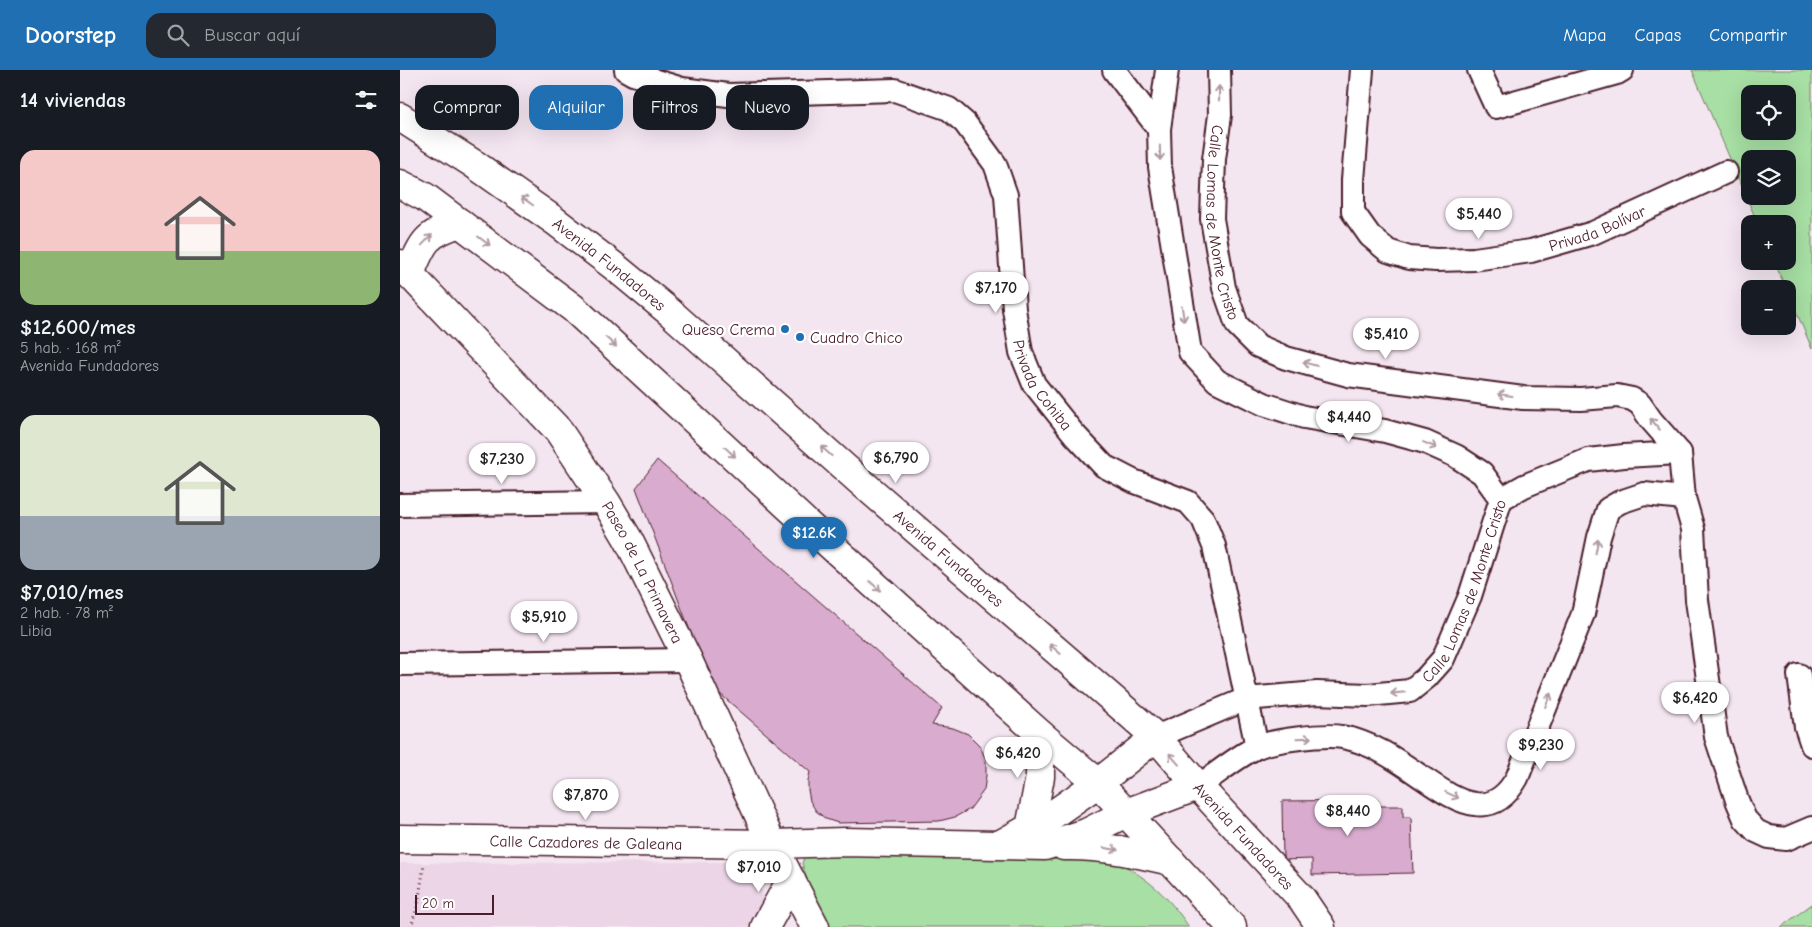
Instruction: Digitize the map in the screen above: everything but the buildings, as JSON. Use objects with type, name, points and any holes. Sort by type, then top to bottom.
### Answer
[{"type":"main road","name":"Avenida Fundadores","points":[[400,117],[482,169],[615,267],[672,314],[862,483],[1156,737],[1198,786],[1302,899],[1321,927]]},
{"type":"main road","points":[[408,194],[460,223],[573,308],[825,540],[1098,784],[1232,927]]},
{"type":"main road","points":[[405,269],[427,239],[435,232],[460,223]]},
{"type":"main road","name":"Paseo de La Primavera","points":[[405,269],[558,430],[606,502],[628,538],[688,660],[772,844],[815,927]]},
{"type":"main road","points":[[1038,837],[1040,734]]},
{"type":"main road","points":[[1038,837],[1051,816],[1098,784],[1156,737]]},
{"type":"main road","points":[[1038,837],[1086,833],[1126,813],[1198,786]]},
{"type":"main road","name":"Calle Cazadores de Galeana","points":[[400,839],[1000,845],[1038,837],[1171,861]]},
{"type":"main road","points":[[764,927],[791,880]]},
{"type":"street","name":"Privada Cohiba","points":[[626,70],[633,74],[682,89],[728,95],[895,90],[949,109],[965,123],[995,164],[1006,195],[1014,309],[1021,352],[1034,384],[1074,434],[1104,466],[1133,481],[1188,502],[1203,519],[1214,546],[1257,747]]},
{"type":"street","points":[[1114,70],[1159,129]]},
{"type":"street","name":"Calle Lomas de Monte Cristo","points":[[1156,737],[1246,699],[1317,693],[1368,695],[1410,692],[1426,678],[1443,658],[1470,596],[1501,499],[1482,473],[1456,456],[1425,442],[1385,431],[1304,417],[1264,404],[1217,381],[1190,352],[1160,167],[1159,129],[1167,70]]},
{"type":"street","name":"Calle Lomas de Monte Cristo","points":[[1219,70],[1220,115],[1214,159],[1212,219],[1224,288],[1237,325],[1258,346],[1286,358],[1348,375],[1523,398],[1581,399],[1617,396],[1632,399],[1640,404],[1651,420],[1680,453]]},
{"type":"street","name":"Privada Bolívar","points":[[1362,70],[1353,180],[1353,212],[1370,236],[1388,251],[1409,258],[1474,260],[1531,251],[1593,233],[1726,172]]},
{"type":"street","points":[[1479,70],[1496,108],[1618,73],[1622,70]]},
{"type":"street","points":[[1501,499],[1524,486],[1588,460],[1680,453],[1684,498],[1693,529],[1697,600],[1716,737],[1737,800],[1745,819],[1756,831],[1769,837],[1786,839],[1812,828]]},
{"type":"street","points":[[1198,786],[1257,747],[1296,738],[1341,737],[1364,743],[1453,796],[1474,804],[1492,803],[1509,792],[1517,778],[1583,614],[1599,538],[1608,509],[1620,502],[1644,494],[1684,498]]},
{"type":"street","points":[[400,505],[606,502]]},
{"type":"street","points":[[400,664],[688,660]]},
{"type":"street","points":[[1799,675],[1806,727],[1812,745]]},
{"type":"path","points":[[411,927],[418,904],[428,840]]},
{"type":"shaded area","points":[[752,862],[765,903],[751,927],[400,927],[400,863]]},
{"type":"green space","points":[[1692,70],[1812,70],[1812,349],[1796,311],[1796,280],[1782,280],[1778,270],[1796,270],[1796,215],[1754,215],[1750,205],[1796,205],[1796,150],[1741,150],[1741,184]]},
{"type":"green space","points":[[817,850],[1118,862],[1140,875],[1158,890],[1174,906],[1189,927],[827,927],[807,880],[802,863],[806,853]]},
{"type":"green space","points":[[1812,904],[1812,927],[1781,927]]},
{"type":"place","name":"Queso Crema","points":[[785,329]]},
{"type":"place","name":"Cuadro Chico","points":[[800,337]]}]
